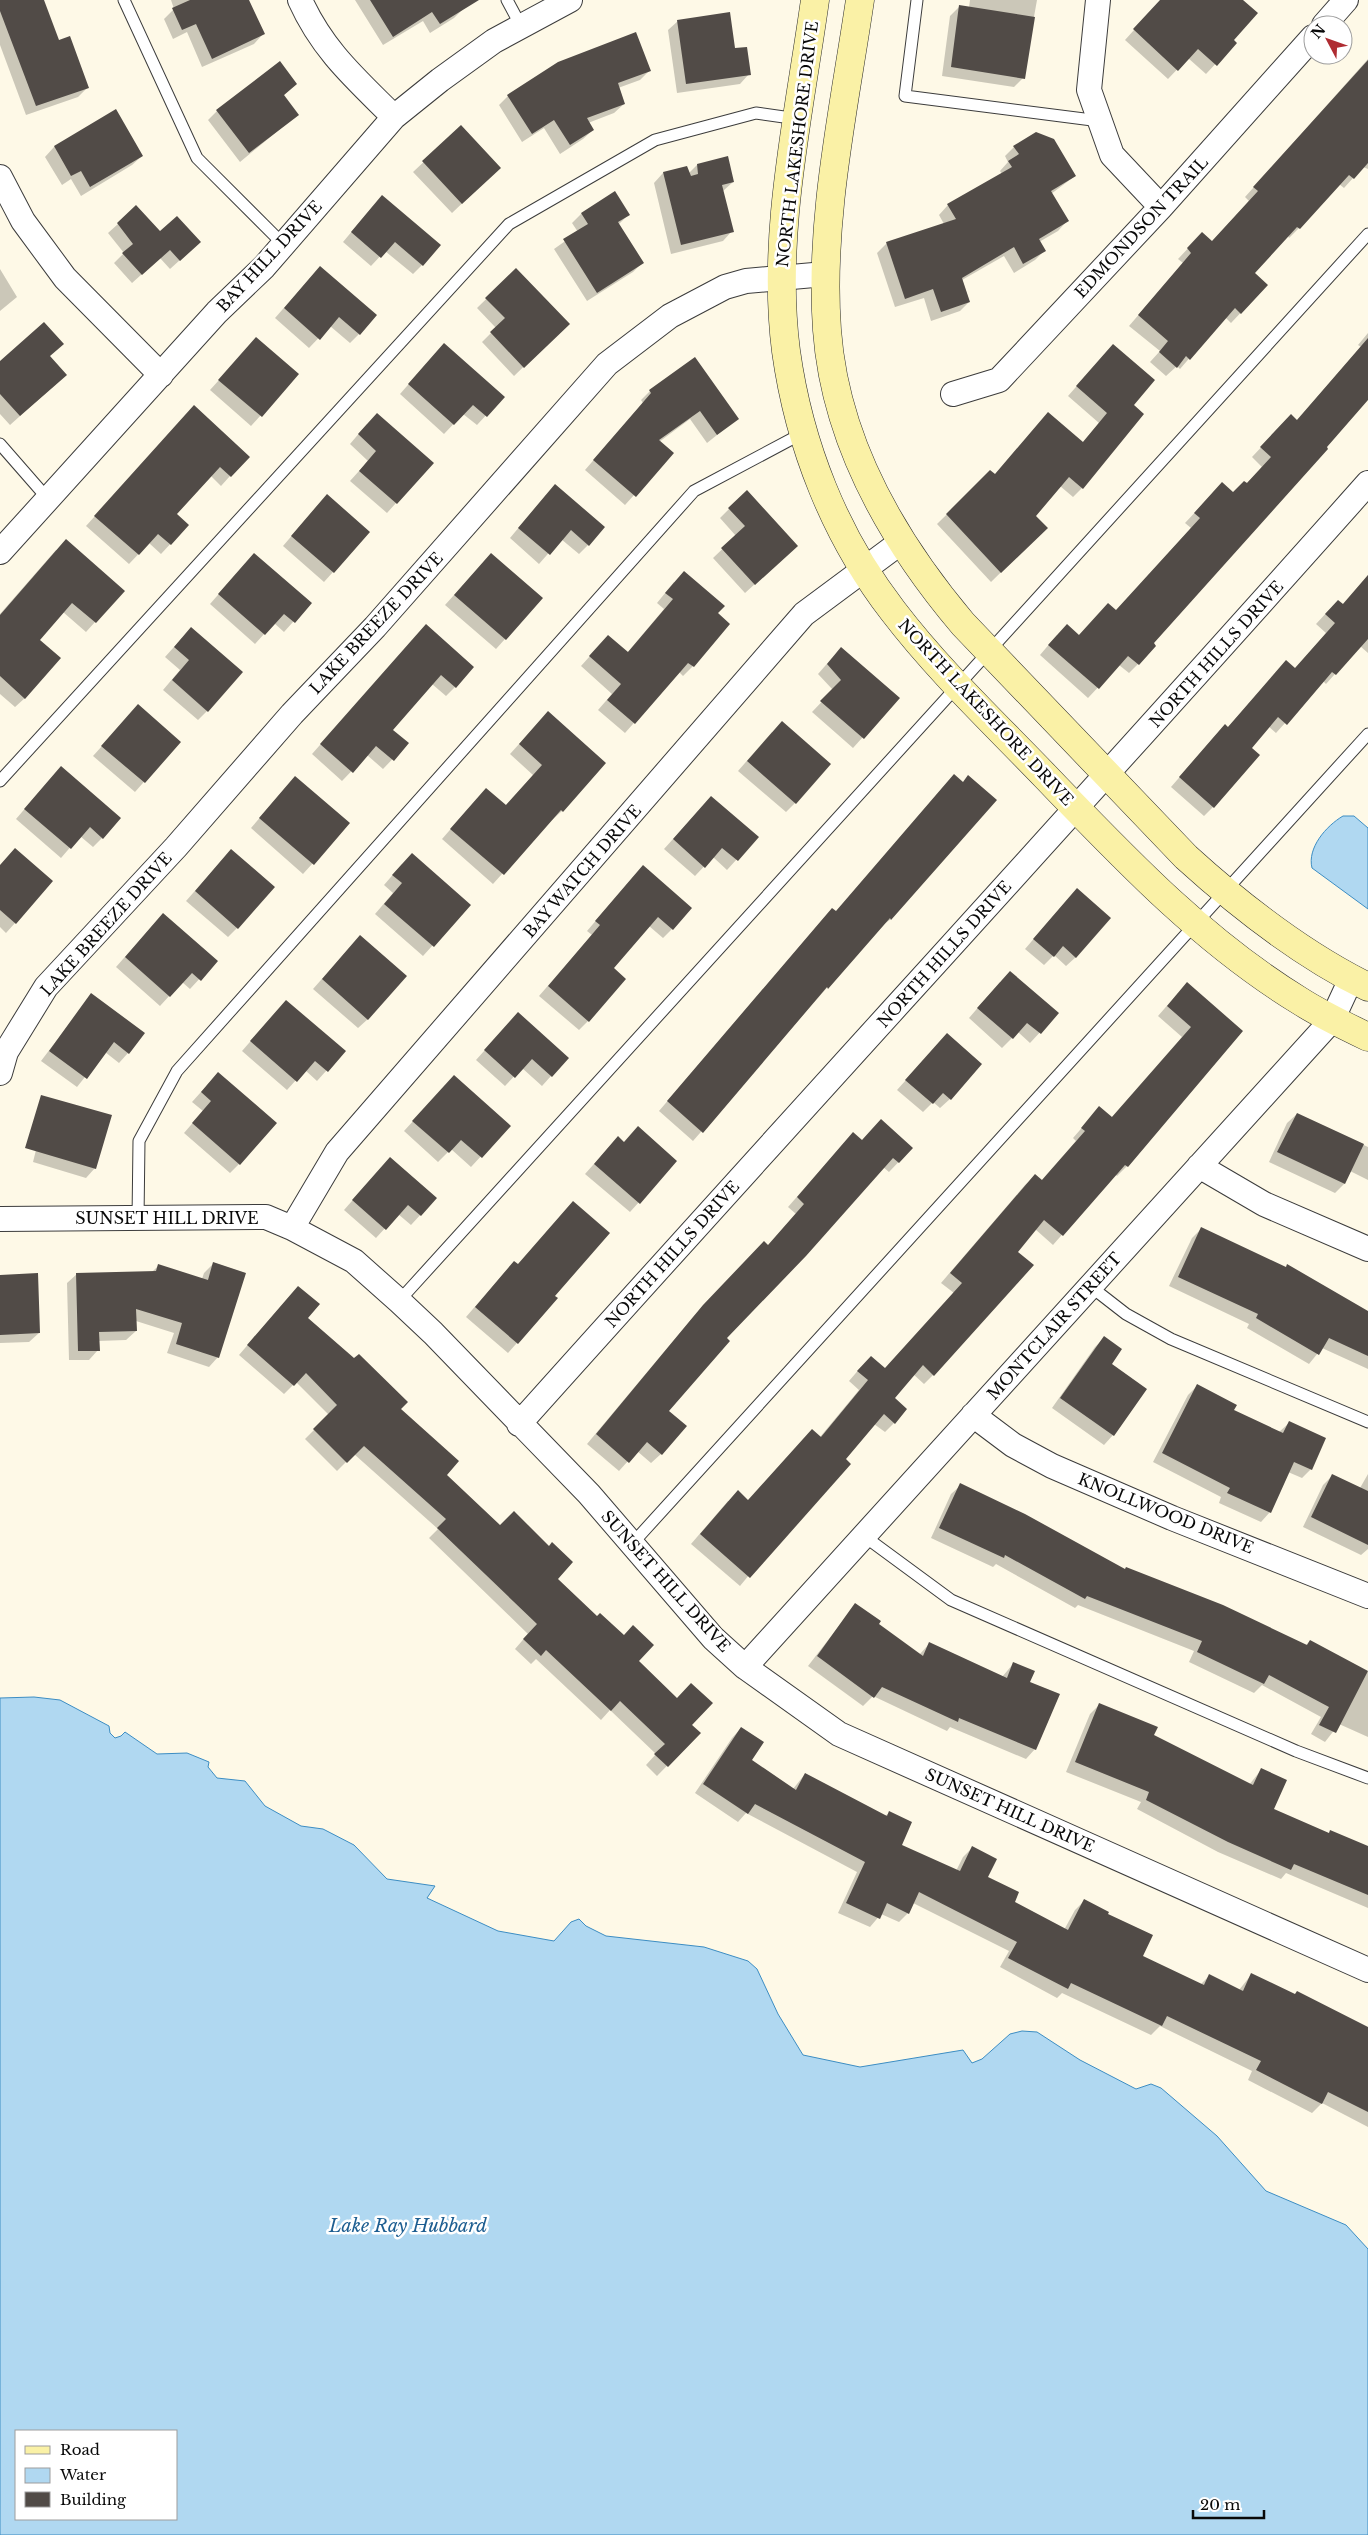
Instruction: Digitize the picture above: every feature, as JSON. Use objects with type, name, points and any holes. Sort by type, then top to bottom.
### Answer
[{"type":"main road","name":"NORTH LAKESHORE DRIVE","points":[[815,0],[782,244],[781,277],[786,352],[803,433],[834,515],[864,568],[911,634],[1141,875],[1194,924],[1276,986],[1332,1020],[1368,1037]]},
{"type":"main road","points":[[860,0],[830,203],[825,274],[827,331],[832,367],[848,429],[866,476],[901,542],[938,594],[990,653],[1186,857],[1226,892],[1290,940],[1360,983]]},
{"type":"street","points":[[300,0],[314,30],[338,60],[394,118]]},
{"type":"street","name":"BAY HILL DRIVE","points":[[0,552],[217,312],[264,267],[394,118],[440,80],[494,41],[570,0]]},
{"type":"street","points":[[1098,0],[1089,90],[1112,155],[1161,207]]},
{"type":"street","points":[[1333,15],[1346,0]]},
{"type":"street","name":"EDMONDSON TRAIL","points":[[953,394],[999,380],[1161,207],[1303,48]]},
{"type":"street","points":[[0,177],[23,221],[65,278],[161,375]]},
{"type":"street","name":"LAKE BREEZE DRIVE","points":[[0,1073],[6,1052],[46,987],[176,847],[292,714],[376,627],[607,364],[670,316],[725,286],[746,280],[825,274]]},
{"type":"street","name":"NORTH HILLS DRIVE","points":[[519,1424],[1076,808],[1108,776],[1368,483]]},
{"type":"street","name":"BAY WATCH DRIVE","points":[[292,1228],[337,1152],[804,614],[901,542]]},
{"type":"street","name":"MONTCLAIR STREET","points":[[745,1667],[1332,1020],[1360,983]]},
{"type":"street","points":[[1199,1166],[1264,1204],[1368,1249]]},
{"type":"street","name":"SUNSET HILL DRIVE","points":[[0,1219],[266,1217],[292,1228],[354,1261],[433,1333],[519,1424],[589,1494],[713,1638],[745,1667],[839,1734],[1368,1970]]},
{"type":"street","name":"KNOLLWOOD DRIVE","points":[[973,1415],[1013,1445],[1052,1466],[1172,1518],[1368,1596]]},
{"type":"lane","points":[[124,0],[197,158],[283,244]]},
{"type":"lane","points":[[507,0],[520,26]]},
{"type":"lane","points":[[917,0],[904,96],[1100,122]]},
{"type":"lane","points":[[0,781],[509,224],[655,140],[756,113],[798,120]]},
{"type":"lane","points":[[399,1301],[957,684],[990,653],[1368,234]]},
{"type":"lane","points":[[138,1218],[139,1141],[177,1071],[694,491],[803,433]]},
{"type":"lane","points":[[0,444],[48,499]]},
{"type":"lane","points":[[632,1544],[1368,734]]},
{"type":"lane","points":[[1090,1286],[1126,1314],[1171,1340],[1368,1422]]},
{"type":"lane","points":[[864,1536],[951,1600],[1296,1751],[1368,1778]]},
{"type":"water","points":[[1343,816],[1354,816],[1368,828],[1368,909],[1312,868],[1312,853],[1319,838]]},
{"type":"water","name":"Lake Ray Hubbard","points":[[34,1697],[60,1700],[109,1726],[110,1733],[115,1738],[125,1732],[157,1754],[187,1753],[209,1762],[208,1767],[217,1778],[245,1781],[265,1806],[301,1826],[323,1829],[354,1845],[387,1879],[435,1886],[427,1898],[498,1931],[554,1941],[571,1922],[579,1919],[586,1926],[606,1936],[704,1947],[748,1961],[757,1969],[778,2014],[803,2055],[860,2067],[963,2050],[972,2063],[982,2059],[1010,2034],[1022,2031],[1037,2032],[1080,2060],[1136,2089],[1151,2084],[1161,2088],[1217,2136],[1266,2191],[1346,2225],[1368,2249],[1368,2535],[0,2535],[0,1698]]},
{"type":"building","points":[[0,0],[44,0],[59,40],[70,36],[89,88],[36,106],[0,11]]},
{"type":"building","points":[[190,0],[249,0],[265,34],[212,59],[196,24],[182,30],[172,8]]},
{"type":"building","points":[[370,0],[479,0],[440,24],[432,12],[393,37]]},
{"type":"building","points":[[1160,0],[1243,0],[1258,13],[1234,40],[1237,43],[1217,66],[1198,49],[1178,71],[1133,29]]},
{"type":"building","points":[[959,5],[1035,17],[1025,79],[951,67]]},
{"type":"building","points":[[730,12],[735,48],[747,47],[751,75],[686,84],[677,20]]},
{"type":"building","points":[[636,32],[651,71],[618,83],[625,104],[587,118],[594,130],[570,145],[554,120],[532,134],[507,95],[558,62]]},
{"type":"building","points":[[1368,60],[1368,163],[1354,179],[1349,175],[1300,229],[1297,227],[1255,273],[1268,285],[1241,314],[1235,308],[1190,360],[1186,356],[1177,368],[1159,352],[1168,341],[1138,315],[1191,253],[1187,248],[1202,232],[1212,241],[1258,191],[1253,187]]},
{"type":"building","points":[[280,61],[297,84],[284,95],[299,115],[249,153],[216,110]]},
{"type":"building","points":[[116,109],[143,156],[90,187],[81,171],[71,176],[54,146]]},
{"type":"building","points":[[461,125],[501,168],[462,204],[422,161]]},
{"type":"building","points":[[1036,132],[1054,139],[1076,176],[1051,191],[1069,221],[1039,239],[1046,251],[1023,264],[1014,247],[962,278],[970,302],[941,312],[933,289],[905,299],[886,242],[956,219],[947,204],[1012,167],[1008,161],[1019,154],[1013,146]]},
{"type":"building","points":[[728,156],[734,182],[722,185],[734,232],[681,245],[663,172],[687,166],[691,176],[698,174],[697,164]]},
{"type":"building","points":[[615,191],[630,215],[618,222],[644,263],[597,293],[563,239],[588,224],[581,213]]},
{"type":"building","points":[[382,195],[441,245],[423,266],[395,242],[381,258],[351,232]]},
{"type":"building","points":[[136,205],[160,231],[177,216],[201,242],[180,261],[170,250],[142,275],[122,253],[133,244],[117,223]]},
{"type":"building","points":[[320,266],[377,315],[360,335],[339,317],[320,340],[284,308]]},
{"type":"building","points":[[516,268],[570,324],[524,368],[490,332],[505,318],[485,298]]},
{"type":"building","points":[[44,322],[64,344],[50,356],[67,375],[20,416],[0,394],[0,361]]},
{"type":"building","points":[[256,337],[299,374],[262,417],[218,380]]},
{"type":"building","points":[[1368,338],[1368,400],[1327,447],[1328,449],[1154,643],[1156,646],[1139,665],[1128,656],[1099,689],[1048,645],[1067,624],[1079,635],[1108,603],[1116,610],[1200,518],[1194,513],[1222,482],[1233,492],[1244,481],[1247,483],[1271,457],[1260,447],[1291,414],[1297,420]]},
{"type":"building","points":[[444,343],[505,397],[487,417],[473,405],[454,425],[408,384]]},
{"type":"building","points":[[1113,344],[1155,380],[1134,405],[1144,414],[1083,489],[1069,477],[1036,516],[1048,528],[1001,573],[946,514],[990,470],[995,474],[1048,412],[1083,442],[1107,413],[1076,386]]},
{"type":"building","points":[[695,357],[739,419],[717,435],[700,411],[659,440],[674,453],[636,497],[593,460],[651,393],[649,390]]},
{"type":"building","points":[[194,405],[250,457],[231,477],[220,467],[177,514],[189,525],[171,545],[158,534],[139,555],[94,516]]},
{"type":"building","points":[[377,413],[434,463],[397,504],[359,471],[376,451],[358,434]]},
{"type":"building","points":[[555,484],[605,527],[589,546],[571,530],[550,555],[518,528]]},
{"type":"building","points":[[747,490],[798,546],[755,585],[721,548],[745,526],[728,508]]},
{"type":"building","points":[[327,494],[370,532],[334,573],[291,536]]},
{"type":"building","points":[[66,539],[125,591],[96,623],[72,603],[40,640],[61,658],[25,699],[0,676],[0,615]]},
{"type":"building","points":[[254,553],[312,603],[295,623],[284,614],[265,635],[218,594]]},
{"type":"building","points":[[491,553],[543,598],[506,640],[454,595]]},
{"type":"building","points":[[684,571],[725,606],[718,613],[730,624],[694,667],[688,663],[635,724],[607,700],[621,684],[589,656],[608,635],[628,652],[673,599],[665,593]]},
{"type":"building","points":[[1368,575],[1368,639],[1336,675],[1332,672],[1287,725],[1278,717],[1252,748],[1260,755],[1214,808],[1179,777],[1225,724],[1228,727],[1286,660],[1295,668],[1335,623],[1325,614],[1338,600],[1343,604]]},
{"type":"building","points":[[426,624],[474,667],[456,688],[441,675],[393,730],[409,743],[394,761],[376,746],[353,773],[320,744]]},
{"type":"building","points":[[191,627],[243,672],[208,712],[172,680],[189,660],[174,647]]},
{"type":"building","points":[[841,647],[900,698],[864,739],[820,701],[841,680],[827,664]]},
{"type":"building","points":[[138,704],[181,742],[145,783],[101,746]]},
{"type":"building","points":[[548,711],[606,763],[563,812],[561,810],[504,875],[450,829],[486,788],[506,805],[542,765],[519,744]]},
{"type":"building","points":[[782,721],[831,764],[796,804],[747,761]]},
{"type":"building","points":[[61,766],[121,818],[103,839],[90,827],[71,849],[24,809]]},
{"type":"building","points":[[954,774],[963,782],[968,775],[997,800],[891,920],[890,918],[828,989],[827,987],[703,1133],[667,1101],[832,908],[836,911]]},
{"type":"building","points":[[295,776],[350,823],[314,865],[259,818]]},
{"type":"building","points":[[711,796],[759,837],[738,861],[722,848],[705,868],[673,839]]},
{"type":"building","points":[[15,848],[53,881],[16,924],[0,910],[0,865]]},
{"type":"building","points":[[231,849],[275,887],[238,929],[195,891]]},
{"type":"building","points":[[412,853],[471,905],[434,947],[384,904],[402,883],[392,875]]},
{"type":"building","points":[[643,865],[692,908],[673,930],[658,917],[614,968],[626,979],[589,1022],[548,986],[600,925],[595,921]]},
{"type":"building","points":[[1077,888],[1111,918],[1076,958],[1063,946],[1054,957],[1033,939]]},
{"type":"building","points":[[163,913],[218,961],[201,981],[192,973],[170,997],[125,957]]},
{"type":"building","points":[[360,935],[407,976],[368,1020],[322,979]]},
{"type":"building","points":[[1010,971],[1059,1013],[1041,1034],[1027,1023],[1013,1039],[977,1008]]},
{"type":"building","points":[[1187,982],[1243,1031],[1128,1167],[1125,1165],[1063,1236],[1044,1220],[1018,1252],[1034,1265],[934,1376],[923,1365],[895,1398],[907,1409],[895,1424],[884,1414],[846,1459],[851,1464],[750,1578],[700,1534],[738,1490],[748,1500],[812,1429],[821,1437],[868,1380],[857,1371],[871,1356],[885,1368],[962,1283],[950,1273],[1035,1174],[1042,1180],[1085,1131],[1081,1128],[1099,1106],[1112,1117],[1191,1027],[1167,1006]]},
{"type":"building","points":[[91,993],[145,1033],[129,1054],[114,1042],[87,1079],[49,1051]]},
{"type":"building","points":[[286,1000],[346,1051],[328,1072],[315,1061],[297,1082],[250,1041]]},
{"type":"building","points":[[518,1012],[569,1058],[552,1077],[532,1059],[515,1078],[484,1050]]},
{"type":"building","points":[[947,1033],[982,1064],[951,1100],[943,1093],[933,1104],[905,1080]]},
{"type":"building","points":[[218,1072],[277,1123],[240,1165],[192,1123],[211,1101],[201,1092]]},
{"type":"building","points":[[454,1075],[511,1126],[482,1158],[461,1140],[449,1153],[412,1121]]},
{"type":"building","points":[[41,1095],[112,1115],[96,1169],[25,1148]]},
{"type":"building","points":[[1297,1113],[1364,1144],[1345,1184],[1277,1152]]},
{"type":"building","points":[[881,1119],[913,1148],[899,1163],[893,1158],[806,1256],[727,1338],[730,1341],[669,1411],[687,1426],[662,1455],[647,1442],[629,1463],[596,1434],[703,1305],[764,1241],[768,1245],[804,1204],[797,1197],[853,1132],[862,1140]]},
{"type":"building","points":[[638,1126],[677,1161],[640,1204],[594,1164],[618,1136],[624,1142]]},
{"type":"building","points":[[390,1157],[437,1198],[421,1216],[408,1205],[386,1230],[352,1200]]},
{"type":"building","points":[[573,1201],[610,1233],[555,1296],[558,1298],[518,1344],[475,1307],[514,1261],[518,1264]]},
{"type":"building","points":[[1201,1227],[1286,1267],[1287,1264],[1368,1311],[1368,1356],[1329,1338],[1319,1355],[1256,1318],[1258,1314],[1178,1277]]},
{"type":"building","points":[[213,1262],[246,1273],[219,1358],[176,1344],[182,1323],[136,1309],[137,1331],[99,1332],[100,1351],[78,1351],[76,1273],[156,1271],[158,1264],[208,1280]]},
{"type":"building","points":[[38,1273],[40,1333],[0,1335],[0,1275]]},
{"type":"building","points":[[298,1286],[320,1304],[308,1318],[354,1358],[359,1354],[408,1402],[401,1409],[459,1461],[447,1475],[500,1525],[514,1511],[549,1546],[552,1542],[573,1562],[558,1579],[597,1616],[600,1613],[624,1635],[633,1625],[654,1645],[639,1661],[677,1698],[691,1683],[713,1703],[692,1725],[701,1733],[668,1767],[654,1754],[665,1744],[620,1701],[611,1711],[546,1650],[541,1656],[523,1639],[537,1624],[437,1528],[446,1519],[364,1446],[347,1463],[313,1429],[337,1405],[306,1373],[294,1386],[247,1345]]},
{"type":"building","points":[[1104,1336],[1122,1349],[1112,1364],[1147,1389],[1114,1436],[1060,1398]]},
{"type":"building","points":[[1197,1384],[1237,1405],[1234,1410],[1283,1433],[1289,1421],[1326,1438],[1312,1470],[1294,1462],[1271,1513],[1227,1493],[1230,1488],[1162,1453]]},
{"type":"building","points":[[1332,1474],[1368,1491],[1368,1545],[1311,1517]]},
{"type":"building","points":[[960,1483],[1025,1514],[1125,1569],[1126,1567],[1223,1605],[1307,1645],[1310,1640],[1368,1671],[1336,1733],[1319,1725],[1329,1707],[1269,1675],[1264,1684],[1197,1652],[1202,1641],[1087,1596],[1085,1599],[1005,1555],[1004,1558],[939,1528]]},
{"type":"building","points":[[855,1603],[881,1621],[879,1624],[923,1656],[929,1642],[1007,1678],[1013,1662],[1035,1671],[1030,1682],[1060,1694],[1036,1750],[959,1718],[958,1722],[882,1687],[874,1698],[817,1656]]},
{"type":"building","points":[[1099,1703],[1158,1727],[1154,1735],[1253,1785],[1261,1768],[1287,1780],[1274,1809],[1329,1833],[1330,1830],[1368,1846],[1368,1895],[1294,1864],[1291,1870],[1228,1842],[1146,1800],[1149,1792],[1075,1762]]},
{"type":"building","points":[[741,1727],[764,1742],[752,1760],[796,1790],[805,1773],[887,1816],[889,1811],[912,1822],[902,1845],[960,1871],[972,1846],[997,1859],[988,1877],[1019,1892],[1015,1902],[1068,1930],[1084,1899],[1109,1912],[1108,1914],[1153,1935],[1143,1956],[1204,1985],[1209,1974],[1243,1991],[1251,1973],[1295,1994],[1297,1991],[1368,2027],[1368,2112],[1328,2092],[1322,2104],[1256,2070],[1261,2061],[1167,2016],[1162,2026],[1071,1983],[1068,1989],[1008,1958],[1017,1942],[919,1892],[909,1914],[887,1903],[880,1919],[846,1903],[865,1862],[755,1804],[748,1814],[703,1784]]}]
